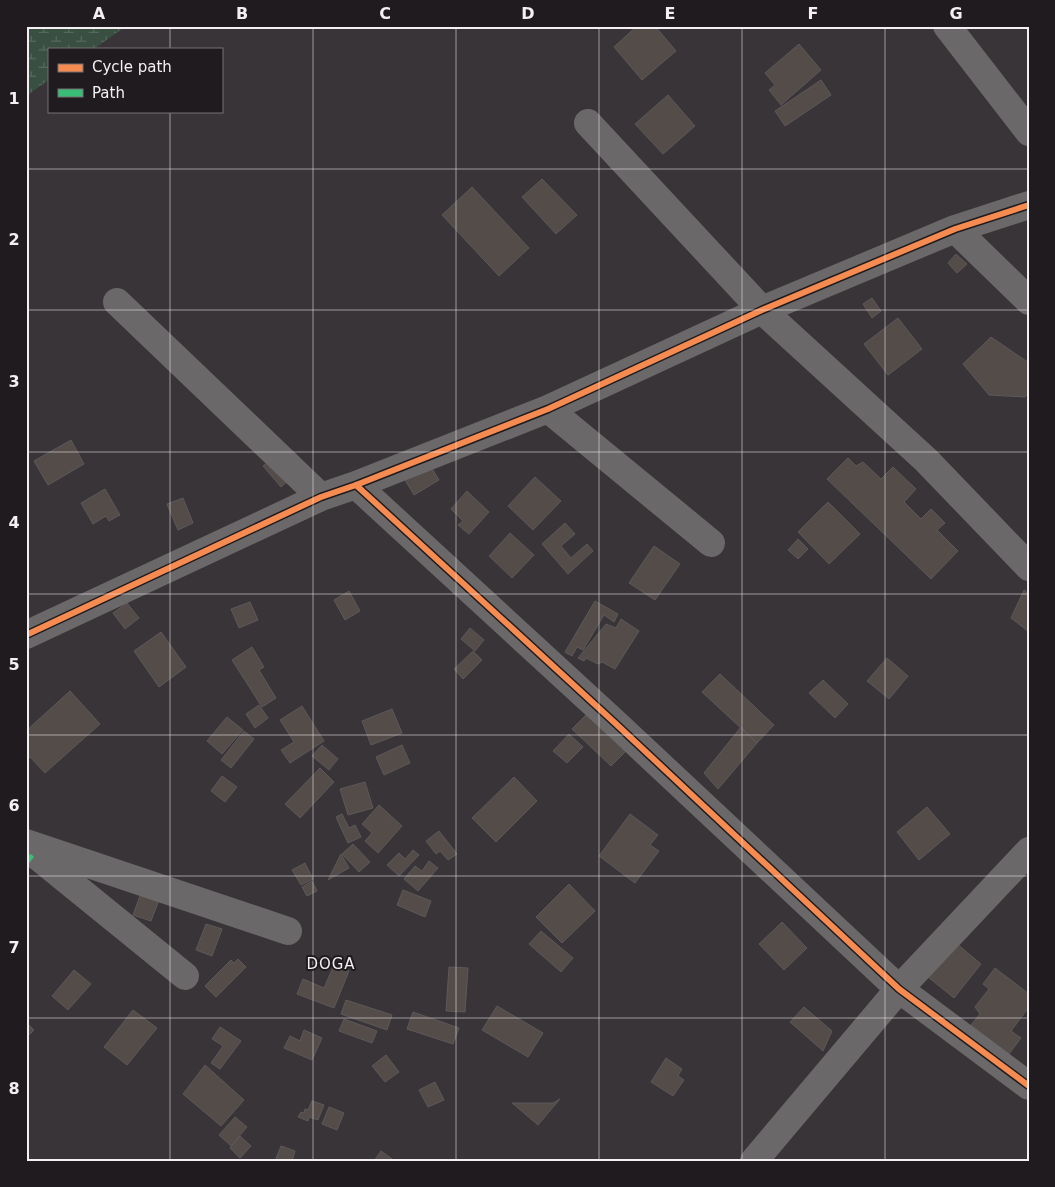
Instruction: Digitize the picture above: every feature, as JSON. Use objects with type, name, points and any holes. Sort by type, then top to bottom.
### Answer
[{"type":"street","points":[[947,26],[1029,132]]},
{"type":"street","points":[[588,123],[762,310],[926,460],[1029,567]]},
{"type":"street","points":[[26,635],[320,497],[356,485],[548,409],[762,310],[955,229],[1029,205]]},
{"type":"street","points":[[955,229],[1029,302]]},
{"type":"street","points":[[117,302],[320,497]]},
{"type":"street","points":[[548,409],[711,543]]},
{"type":"street","points":[[356,485],[899,989],[1029,1086]]},
{"type":"street","points":[[26,843],[288,931]]},
{"type":"street","points":[[26,847],[185,976]]},
{"type":"street","points":[[754,1161],[899,989],[1029,850]]},
{"type":"green space","points":[[26,26],[126,26],[95,48],[48,48],[48,81],[26,96]]},
{"type":"building","points":[[637,26],[655,26],[676,51],[642,80],[614,47]]},
{"type":"building","points":[[799,44],[821,70],[781,105],[769,90],[775,85],[765,73]]},
{"type":"building","points":[[821,80],[831,95],[785,126],[775,111]]},
{"type":"building","points":[[668,95],[695,126],[663,154],[635,124]]},
{"type":"building","points":[[542,179],[577,215],[556,234],[522,197]]},
{"type":"building","points":[[472,187],[529,248],[499,276],[442,215]]},
{"type":"building","points":[[956,254],[967,264],[957,273],[948,263]]},
{"type":"building","points":[[872,298],[881,311],[872,318],[863,304]]},
{"type":"building","points":[[898,318],[922,349],[888,375],[864,344]]},
{"type":"building","points":[[991,337],[1029,363],[1029,393],[1025,397],[989,395],[963,364]]},
{"type":"building","points":[[71,440],[84,464],[48,485],[34,461]]},
{"type":"building","points":[[273,458],[290,479],[281,487],[263,466]]},
{"type":"building","points":[[848,458],[856,466],[863,462],[881,479],[893,467],[916,489],[904,502],[921,519],[931,509],[945,523],[937,530],[958,551],[931,579],[827,479]]},
{"type":"building","points":[[430,465],[439,480],[414,495],[405,480]]},
{"type":"building","points":[[535,477],[561,501],[533,530],[508,506]]},
{"type":"building","points":[[105,489],[120,515],[109,521],[106,516],[93,524],[81,503]]},
{"type":"building","points":[[467,491],[489,512],[469,534],[458,525],[463,521],[451,509]]},
{"type":"building","points":[[183,498],[193,523],[178,530],[167,504]]},
{"type":"building","points":[[828,502],[860,534],[829,564],[798,532]]},
{"type":"building","points":[[565,523],[575,534],[561,546],[571,558],[587,544],[593,551],[568,574],[542,544]]},
{"type":"building","points":[[510,533],[534,555],[512,578],[489,556]]},
{"type":"building","points":[[798,539],[808,549],[798,559],[788,550]]},
{"type":"building","points":[[654,546],[680,564],[655,600],[629,583]]},
{"type":"building","points":[[1024,590],[1029,594],[1029,632],[1011,618]]},
{"type":"building","points":[[349,591],[360,611],[345,620],[334,600]]},
{"type":"building","points":[[595,601],[618,614],[614,622],[604,615],[583,650],[577,647],[572,656],[565,652]]},
{"type":"building","points":[[250,602],[258,620],[239,628],[231,609]]},
{"type":"building","points":[[127,603],[139,618],[125,629],[113,613]]},
{"type":"building","points":[[621,619],[639,631],[615,669],[602,662],[598,664],[586,658],[584,661],[578,658],[606,624],[616,628]]},
{"type":"building","points":[[470,628],[484,640],[475,651],[461,639]]},
{"type":"building","points":[[161,632],[186,667],[159,687],[134,651]]},
{"type":"building","points":[[252,647],[264,667],[259,670],[276,698],[262,707],[232,660]]},
{"type":"building","points":[[473,651],[482,660],[463,679],[454,669]]},
{"type":"building","points":[[887,658],[908,676],[889,699],[867,681]]},
{"type":"building","points":[[720,674],[774,725],[757,743],[702,692]]},
{"type":"building","points":[[823,680],[848,704],[835,718],[809,693]]},
{"type":"building","points":[[70,691],[100,724],[45,773],[30,757],[26,761],[26,731]]},
{"type":"building","points":[[259,705],[268,718],[255,728],[246,714]]},
{"type":"building","points":[[302,706],[324,741],[290,763],[281,750],[294,742],[280,720]]},
{"type":"building","points":[[392,709],[402,733],[371,745],[362,721]]},
{"type":"building","points":[[587,714],[626,751],[611,766],[572,729]]},
{"type":"building","points":[[227,717],[243,730],[222,754],[207,741]]},
{"type":"building","points":[[741,727],[757,743],[718,789],[704,773]]},
{"type":"building","points":[[244,731],[254,739],[231,768],[221,760]]},
{"type":"building","points":[[569,734],[583,747],[567,763],[553,751]]},
{"type":"building","points":[[322,745],[338,759],[329,770],[312,756]]},
{"type":"building","points":[[402,745],[410,763],[384,775],[376,757]]},
{"type":"building","points":[[320,768],[334,782],[300,818],[285,804]]},
{"type":"building","points":[[222,776],[237,787],[225,802],[211,791]]},
{"type":"building","points":[[514,777],[537,801],[496,842],[472,818]]},
{"type":"building","points":[[365,782],[373,808],[348,815],[340,789]]},
{"type":"building","points":[[379,805],[402,826],[378,853],[365,841],[372,833],[362,824]]},
{"type":"building","points":[[927,807],[950,834],[919,860],[897,832]]},
{"type":"building","points":[[342,814],[349,828],[355,825],[361,837],[348,843],[336,817]]},
{"type":"building","points":[[630,814],[658,835],[650,845],[659,851],[635,883],[599,856]]},
{"type":"building","points":[[439,831],[457,854],[448,860],[440,851],[436,854],[426,841]]},
{"type":"building","points":[[353,844],[370,862],[359,872],[342,854]]},
{"type":"building","points":[[413,850],[419,855],[399,876],[387,865],[399,853],[405,859]]},
{"type":"building","points":[[341,854],[349,868],[328,880]]},
{"type":"building","points":[[429,861],[438,868],[418,891],[404,879],[415,866],[422,871]]},
{"type":"building","points":[[305,863],[313,879],[301,885],[292,870]]},
{"type":"building","points":[[312,881],[317,891],[307,896],[302,887]]},
{"type":"building","points":[[569,884],[595,911],[562,943],[536,917]]},
{"type":"building","points":[[403,890],[431,901],[425,917],[397,905]]},
{"type":"building","points":[[141,893],[159,900],[151,921],[133,915]]},
{"type":"building","points":[[782,922],[807,948],[784,970],[759,944]]},
{"type":"building","points":[[206,924],[222,929],[212,956],[196,950]]},
{"type":"building","points":[[541,931],[573,958],[561,972],[529,944]]},
{"type":"building","points":[[956,943],[981,964],[954,998],[928,977]]},
{"type":"building","points":[[238,959],[246,967],[216,997],[205,986],[231,960],[234,963]]},
{"type":"building","points":[[334,965],[349,971],[334,1008],[297,994],[303,979],[324,988]]},
{"type":"building","points":[[449,967],[468,968],[465,1012],[446,1011]]},
{"type":"building","points":[[995,968],[1029,994],[1029,1007],[1011,1031],[1021,1038],[1009,1054],[971,1025],[980,1014],[975,1007],[989,989],[983,984]]},
{"type":"building","points":[[74,970],[91,984],[68,1010],[52,996]]},
{"type":"building","points":[[346,1000],[392,1015],[387,1030],[341,1014]]},
{"type":"building","points":[[497,1006],[543,1033],[528,1057],[482,1030]]},
{"type":"building","points":[[804,1007],[832,1031],[823,1051],[790,1022]]},
{"type":"building","points":[[133,1010],[157,1028],[127,1065],[104,1047]]},
{"type":"building","points":[[413,1012],[459,1028],[453,1044],[407,1029]]},
{"type":"building","points":[[344,1019],[377,1031],[372,1043],[339,1031]]},
{"type":"building","points":[[26,1022],[34,1030],[26,1038]]},
{"type":"building","points":[[220,1027],[241,1041],[220,1069],[211,1063],[223,1046],[212,1039]]},
{"type":"building","points":[[304,1030],[322,1038],[312,1060],[284,1048],[290,1036],[300,1041]]},
{"type":"building","points":[[386,1055],[399,1072],[385,1082],[372,1066]]},
{"type":"building","points":[[666,1058],[682,1069],[678,1076],[684,1080],[673,1096],[651,1082]]},
{"type":"building","points":[[205,1065],[244,1100],[221,1126],[183,1094]]},
{"type":"building","points":[[435,1082],[444,1100],[428,1107],[419,1090]]},
{"type":"building","points":[[560,1099],[538,1125],[512,1103],[553,1103]]},
{"type":"building","points":[[312,1101],[324,1105],[318,1120],[309,1117],[308,1121],[298,1117],[301,1112],[304,1113],[305,1109],[308,1110]]},
{"type":"building","points":[[329,1107],[344,1113],[337,1130],[322,1124]]},
{"type":"building","points":[[235,1117],[247,1127],[231,1146],[219,1135]]},
{"type":"building","points":[[240,1136],[251,1146],[240,1158],[230,1148]]},
{"type":"building","points":[[281,1146],[295,1151],[292,1161],[275,1161]]},
{"type":"building","points":[[381,1151],[395,1161],[374,1161]]},
{"type":"marked path","points":[[26,863],[34,853]]},
{"type":"cycle path","points":[[26,635],[321,497],[548,409],[762,310],[955,229],[1029,205]]},
{"type":"cycle path","points":[[356,485],[615,723],[899,989],[1029,1086]]},
{"type":"district","name":"DOGA","points":[[331,964]]}]
